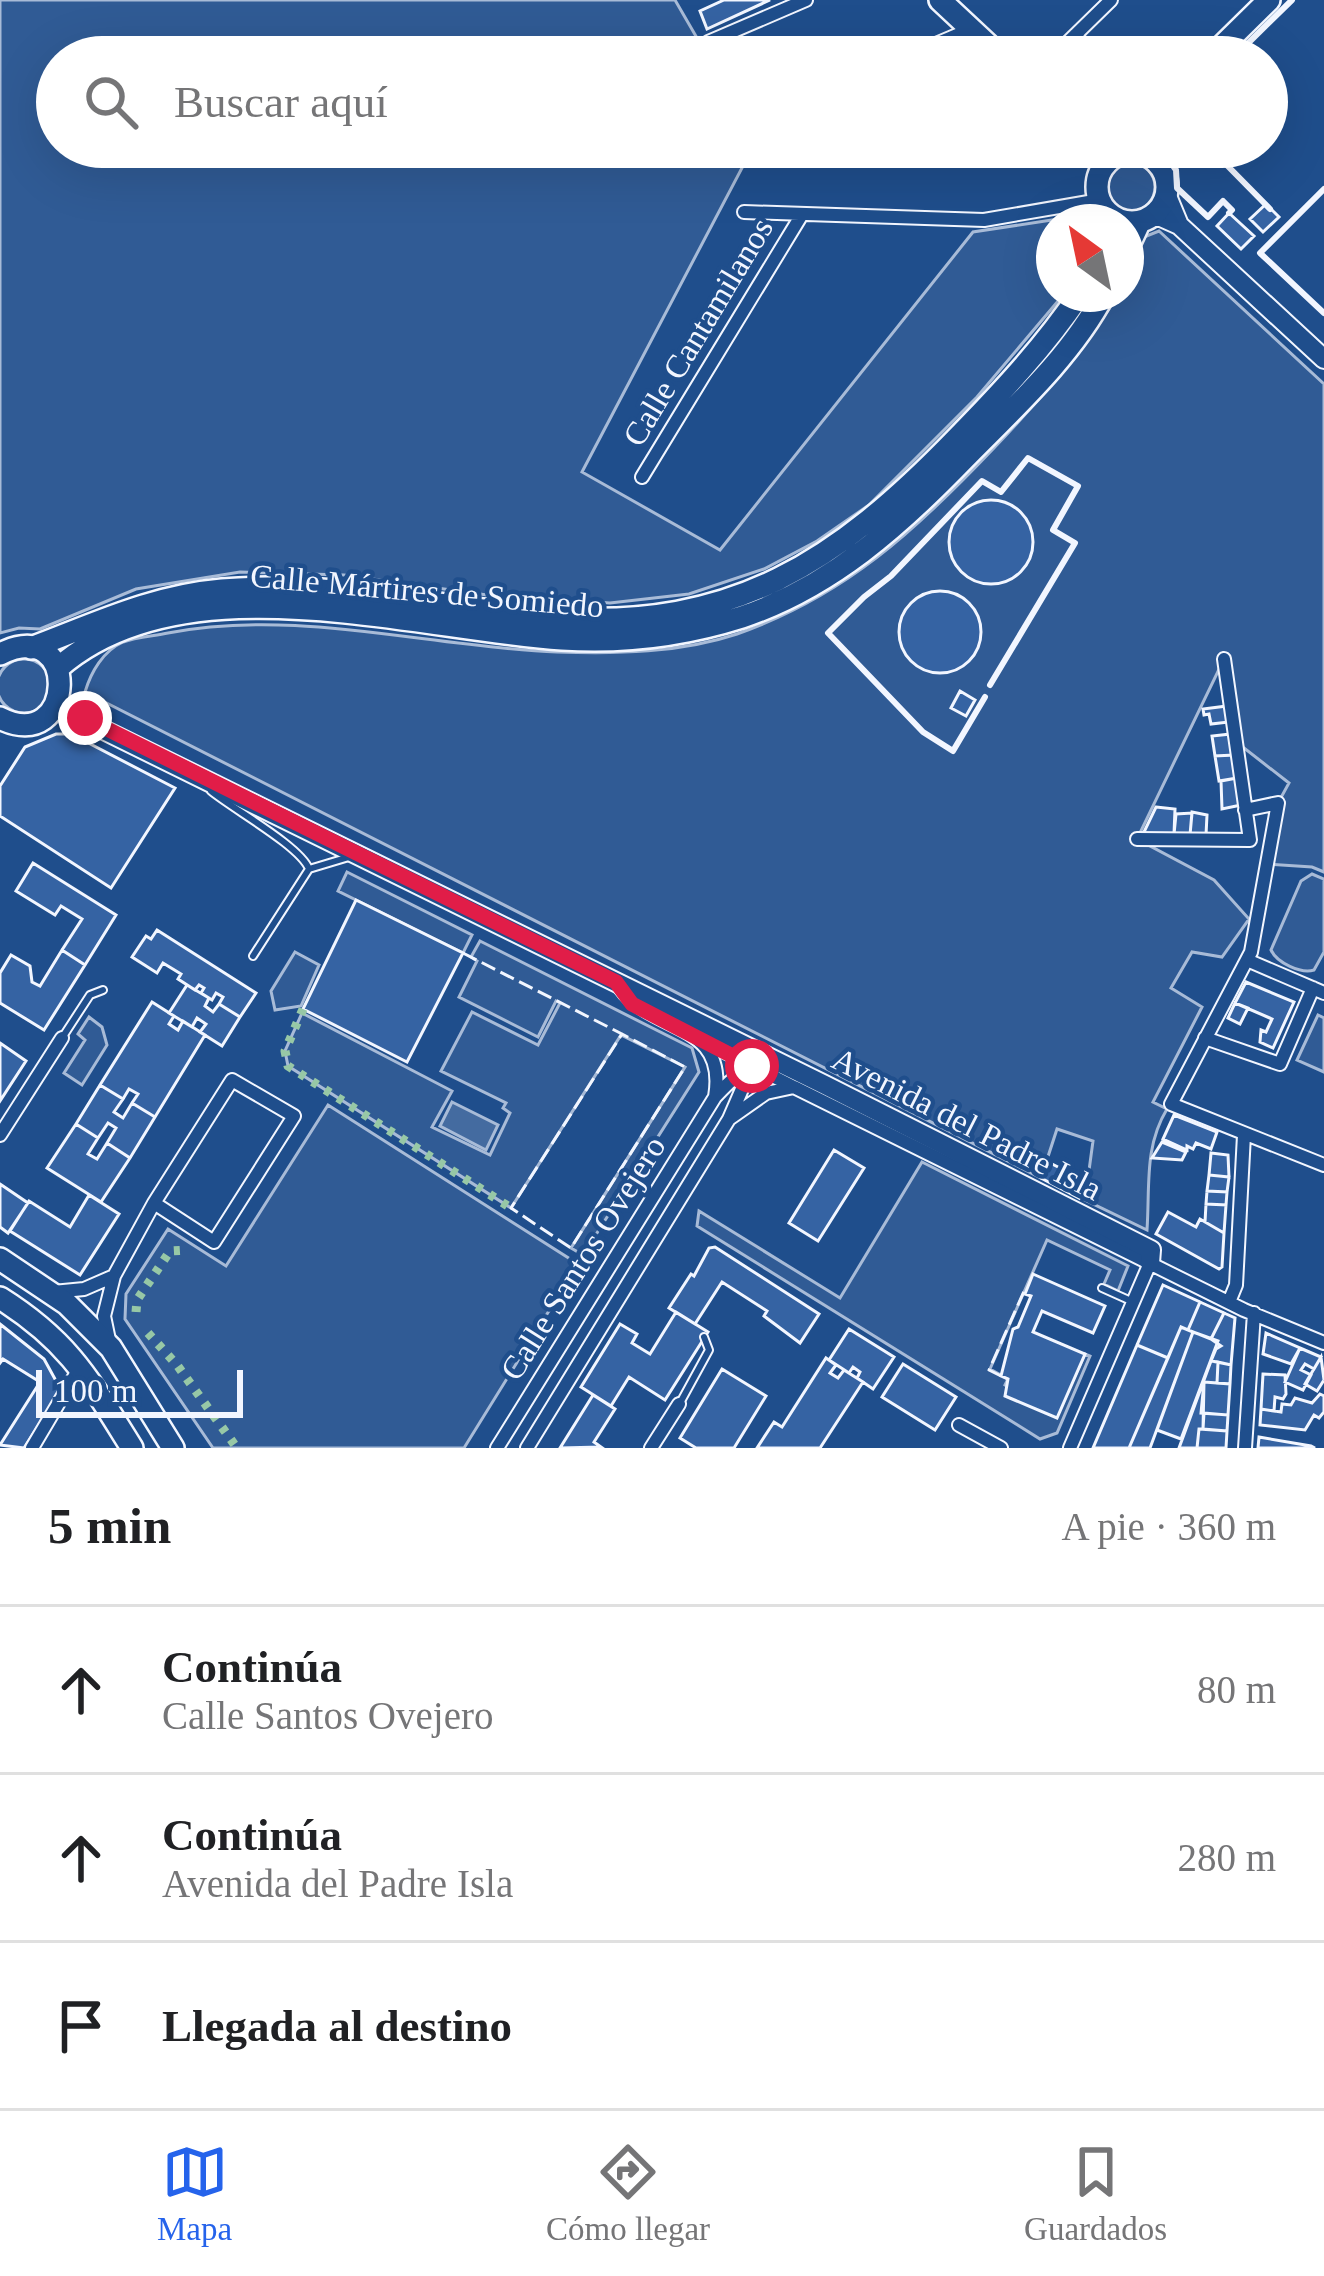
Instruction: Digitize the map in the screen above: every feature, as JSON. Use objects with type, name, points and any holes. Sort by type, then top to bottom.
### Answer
[{"type":"main road","points":[[940,0],[979,36]]},
{"type":"main road","points":[[1213,36],[1250,0]]},
{"type":"main road","points":[[1232,36],[1269,0]]},
{"type":"main road","points":[[1101,168],[1106,204]]},
{"type":"main road","points":[[1101,172],[1107,168]]},
{"type":"main road","points":[[1158,168],[1165,173],[1167,196],[1179,225]]},
{"type":"main road","points":[[1145,219],[1167,196]]},
{"type":"main road","points":[[1145,219],[1161,217],[1179,225],[1324,359]]},
{"type":"main road","name":"Calle Mártires de Somiedo","points":[[0,654],[31,648],[126,609],[223,590],[293,590],[560,618],[613,619],[698,608],[746,594],[816,561],[881,512],[984,411],[1067,312]]},
{"type":"main road","name":"Calle Mártires de Somiedo","points":[[58,668],[83,648],[127,628],[212,610],[337,613],[581,640],[657,635],[741,617],[822,580],[888,532],[1051,367],[1091,312]]},
{"type":"main road","points":[[1,720],[26,724],[56,706],[61,687],[58,668],[43,651],[31,648]]},
{"type":"main road","name":"Avenida del Padre Isla","points":[[56,706],[616,982],[705,1035],[825,1085],[1151,1250],[1150,1263]]},
{"type":"main road","points":[[0,1259],[51,1292],[111,1348],[173,1448]]},
{"type":"main road","points":[[2,1302],[62,1344],[132,1448]]},
{"type":"street","points":[[722,36],[806,0]]},
{"type":"street","points":[[1076,35],[1112,0]]},
{"type":"street","points":[[954,36],[971,29]]},
{"type":"street","points":[[744,212],[984,220],[1036,217]]},
{"type":"street","name":"Calle Cantamilanos","points":[[642,478],[801,216]]},
{"type":"street","points":[[1137,839],[1250,840],[1223,659]]},
{"type":"street","points":[[1245,810],[1278,803],[1247,960],[1171,1104],[1324,1165]]},
{"type":"street","points":[[1205,1038],[1280,1064],[1318,991],[1247,960]]},
{"type":"street","points":[[705,1035],[748,1056],[752,1066],[790,1088],[1150,1263],[1070,1446]]},
{"type":"street","points":[[705,1035],[716,1066],[715,1097]]},
{"type":"street","points":[[0,1135],[62,1038]]},
{"type":"street","points":[[752,1066],[766,1064],[806,1084],[825,1085]]},
{"type":"street","name":"Calle Santos Ovejero","points":[[497,1448],[715,1097],[752,1066]]},
{"type":"street","name":"Calle Santos Ovejero","points":[[526,1448],[729,1119],[752,1066]]},
{"type":"street","points":[[111,1348],[104,1316],[114,1276],[154,1203],[232,1081],[294,1116],[214,1242],[154,1203]]},
{"type":"street","name":"Calle Santos Ovejero","points":[[729,1119],[766,1093],[790,1088]]},
{"type":"street","points":[[1229,1302],[1236,1285],[1244,1135]]},
{"type":"street","name":"Avenida del Padre Isla","points":[[1150,1263],[1324,1342]]},
{"type":"street","points":[[51,1292],[84,1289],[114,1276]]},
{"type":"street","points":[[1244,1448],[1254,1313]]},
{"type":"street","points":[[32,1448],[80,1366]]},
{"type":"street","points":[[651,1448],[680,1404]]},
{"type":"street","points":[[958,1425],[994,1446]]},
{"type":"lane","points":[[178,765],[244,817],[304,854],[309,869]]},
{"type":"lane","points":[[253,956],[309,869],[356,856]]},
{"type":"lane","points":[[62,1038],[90,995],[103,990]]},
{"type":"lane","points":[[1102,1288],[1132,1302]]},
{"type":"lane","points":[[680,1404],[709,1350],[704,1337]]},
{"type":"shaded area","points":[[0,0],[675,0],[696,36],[36,36],[36,168],[742,168],[582,472],[720,550],[973,232],[1036,222],[1036,312],[1049,312],[977,397],[869,505],[817,541],[764,569],[689,594],[610,603],[487,595],[344,575],[240,572],[136,589],[40,629],[0,633]]},
{"type":"shaded area","points":[[1114,170],[1148,170],[1155,187],[1148,204],[1114,204],[1107,187]]},
{"type":"shaded area","points":[[1159,231],[1324,384],[1324,872],[1267,864],[1278,803],[1289,783],[1235,741],[1223,661],[1137,839],[1214,880],[1249,919],[1222,957],[1192,952],[1171,988],[1202,1007],[1153,1102],[1167,1109],[1151,1152],[1147,1230],[1085,1200],[1093,1141],[1057,1129],[1041,1178],[85,692],[99,663],[123,642],[217,626],[314,627],[508,649],[602,653],[693,645],[776,618],[845,580],[907,533],[1010,431],[1106,312],[1144,312],[1144,237]]},
{"type":"shaded area","points":[[14,662],[34,662],[48,676],[48,696],[34,710],[14,710],[0,696],[0,676]]},
{"type":"shaded area","points":[[347,872],[472,935],[463,953],[338,891]]},
{"type":"shaded area","points":[[1312,874],[1324,879],[1324,952],[1309,971],[1284,963],[1271,950],[1301,881]]},
{"type":"shaded area","points":[[480,941],[692,1048],[699,1072],[583,1255],[571,1248],[685,1067],[621,1035],[511,1208],[288,1066],[285,1051],[302,1013],[452,1091],[432,1127],[490,1155],[510,1113],[503,1108],[506,1103],[441,1071],[472,1012],[538,1045],[560,1003],[556,1001],[538,1037],[459,997],[477,961],[471,957]]},
{"type":"shaded area","points":[[295,952],[319,965],[301,1006],[275,1010],[271,991]]},
{"type":"shaded area","points":[[1318,1015],[1324,1018],[1324,1072],[1297,1060]]},
{"type":"shaded area","points":[[89,1017],[102,1027],[107,1045],[82,1085],[64,1073],[85,1040],[78,1034]]},
{"type":"shaded area","points":[[452,1102],[498,1125],[486,1150],[440,1126]]},
{"type":"shaded area","points":[[328,1105],[578,1264],[464,1448],[213,1448],[125,1319],[126,1294],[168,1229],[226,1266]]},
{"type":"shaded area","points":[[922,1162],[1128,1266],[1118,1291],[1104,1284],[1110,1270],[1047,1240],[990,1369],[1008,1379],[1005,1385],[1056,1417],[1085,1354],[1090,1356],[1057,1433],[1040,1439],[697,1226],[699,1211],[840,1298]]},
{"type":"building","points":[[724,0],[770,0],[707,29],[700,11]]},
{"type":"building","points":[[1266,204],[1279,217],[1263,232],[1250,219]]},
{"type":"building","points":[[1229,213],[1254,236],[1241,249],[1217,226]]},
{"type":"building","points":[[991,500],[1021,512],[1033,542],[1021,572],[991,584],[961,572],[949,542],[961,512]]},
{"type":"building","points":[[940,591],[969,603],[981,632],[969,661],[940,673],[911,661],[899,632],[911,603]]},
{"type":"building","points":[[960,691],[975,700],[966,716],[951,708]]},
{"type":"building","points":[[1227,706],[1229,722],[1211,724],[1209,714],[1204,715],[1203,709]]},
{"type":"building","points":[[56,734],[71,734],[175,788],[111,888],[0,816],[0,786],[25,747]]},
{"type":"building","points":[[1231,734],[1234,755],[1215,756],[1212,736]]},
{"type":"building","points":[[1234,755],[1237,778],[1219,781],[1215,756]]},
{"type":"building","points":[[1237,778],[1241,805],[1222,809],[1221,781]]},
{"type":"building","points":[[1156,807],[1175,809],[1174,834],[1143,834]]},
{"type":"building","points":[[1192,812],[1207,815],[1206,835],[1190,835]]},
{"type":"building","points":[[1192,813],[1190,835],[1174,834],[1176,814]]},
{"type":"building","points":[[33,863],[116,915],[85,965],[62,950],[82,919],[61,906],[55,915],[16,891]]},
{"type":"building","points":[[356,900],[463,953],[407,1062],[303,1009]]},
{"type":"building","points":[[157,930],[256,993],[240,1017],[219,1004],[223,997],[216,993],[212,1000],[201,993],[204,988],[199,985],[195,990],[163,963],[157,973],[132,957],[146,936],[151,939]]},
{"type":"building","points":[[62,950],[85,965],[44,1030],[0,1003],[0,973],[11,955],[30,966],[32,982],[40,986]]},
{"type":"building","points":[[1246,982],[1294,1002],[1273,1048],[1260,1042],[1261,1030],[1266,1032],[1272,1019],[1235,1003]]},
{"type":"building","points":[[187,985],[209,998],[205,1006],[213,1012],[219,1004],[240,1017],[222,1046],[200,1032],[206,1024],[197,1018],[192,1027],[169,1013]]},
{"type":"building","points":[[152,1002],[174,1016],[169,1024],[178,1030],[183,1021],[205,1035],[155,1117],[132,1103],[138,1094],[129,1089],[123,1099],[100,1085]]},
{"type":"building","points":[[1235,1003],[1248,1008],[1240,1024],[1228,1018]]},
{"type":"building","points":[[0,1043],[26,1061],[0,1101]]},
{"type":"building","points":[[100,1085],[123,1099],[114,1112],[123,1118],[132,1103],[155,1117],[130,1158],[107,1143],[116,1128],[108,1123],[98,1138],[76,1124]]},
{"type":"building","points":[[1174,1115],[1217,1132],[1211,1149],[1196,1143],[1187,1150],[1163,1139]]},
{"type":"building","points":[[76,1124],[98,1138],[88,1154],[97,1159],[107,1143],[130,1158],[101,1202],[47,1168]]},
{"type":"building","points":[[1162,1142],[1186,1152],[1182,1160],[1152,1158]]},
{"type":"building","points":[[834,1150],[864,1168],[818,1241],[789,1223]]},
{"type":"building","points":[[1211,1153],[1228,1155],[1229,1177],[1209,1175]]},
{"type":"building","points":[[1046,1161],[1084,1180],[1079,1198],[1041,1178]]},
{"type":"building","points":[[1209,1175],[1229,1177],[1227,1192],[1207,1191]]},
{"type":"building","points":[[0,1184],[28,1203],[8,1233],[0,1227]]},
{"type":"building","points":[[1207,1191],[1227,1192],[1226,1205],[1206,1204]]},
{"type":"building","points":[[89,1195],[119,1214],[80,1275],[10,1231],[29,1201],[70,1227]]},
{"type":"building","points":[[1206,1204],[1226,1205],[1224,1233],[1205,1222]]},
{"type":"building","points":[[1168,1212],[1196,1227],[1200,1219],[1224,1233],[1222,1267],[1156,1234]]},
{"type":"building","points":[[715,1247],[819,1314],[800,1343],[764,1316],[767,1311],[722,1282],[695,1324],[669,1308],[709,1248]]},
{"type":"building","points":[[1033,1274],[1105,1306],[1093,1333],[1042,1311],[1033,1332],[1085,1354],[1057,1418],[1005,1396],[1008,1379],[1001,1376],[1013,1329],[1031,1296],[1025,1294]]},
{"type":"building","points":[[1163,1285],[1200,1302],[1188,1330],[1181,1327],[1168,1358],[1137,1345]]},
{"type":"building","points":[[1200,1302],[1224,1313],[1211,1339],[1188,1330]]},
{"type":"building","points":[[676,1312],[708,1332],[665,1400],[629,1377],[611,1406],[581,1387],[620,1324],[637,1334],[632,1343],[650,1354]]},
{"type":"building","points":[[1224,1313],[1235,1318],[1231,1365],[1211,1361],[1221,1346],[1211,1339]]},
{"type":"building","points":[[0,1324],[44,1359],[61,1390],[24,1448],[0,1445],[40,1382],[3,1359],[0,1363]]},
{"type":"building","points":[[1181,1327],[1193,1332],[1150,1448],[1129,1448]]},
{"type":"building","points":[[849,1329],[894,1357],[873,1389],[857,1378],[860,1372],[853,1367],[849,1373],[829,1360]]},
{"type":"building","points":[[1193,1332],[1218,1341],[1181,1439],[1157,1430]]},
{"type":"building","points":[[1266,1333],[1300,1348],[1291,1364],[1263,1354]]},
{"type":"building","points":[[1137,1345],[1168,1358],[1129,1448],[1093,1448]]},
{"type":"building","points":[[1300,1348],[1321,1357],[1314,1369],[1305,1364],[1301,1370],[1311,1375],[1303,1390],[1285,1382]]},
{"type":"building","points":[[1321,1357],[1324,1380],[1317,1391],[1305,1384]]},
{"type":"building","points":[[826,1358],[836,1365],[830,1373],[838,1378],[844,1370],[863,1382],[820,1448],[757,1448],[774,1422],[782,1427]]},
{"type":"building","points":[[1211,1361],[1218,1362],[1217,1383],[1204,1382],[1203,1429],[1199,1429],[1197,1448],[1179,1448]]},
{"type":"building","points":[[1218,1362],[1231,1365],[1230,1384],[1217,1383]]},
{"type":"building","points":[[903,1364],[956,1397],[935,1430],[882,1397]]},
{"type":"building","points":[[722,1369],[766,1396],[734,1448],[696,1448],[680,1438]]},
{"type":"building","points":[[1263,1374],[1285,1375],[1286,1394],[1283,1399],[1275,1397],[1274,1411],[1261,1409]]},
{"type":"building","points":[[1204,1382],[1230,1384],[1228,1415],[1201,1413]]},
{"type":"building","points":[[1320,1394],[1324,1412],[1319,1418],[1314,1415],[1305,1430],[1260,1425],[1261,1409],[1281,1412],[1282,1404],[1291,1405],[1295,1398],[1312,1403]]},
{"type":"building","points":[[593,1395],[615,1409],[594,1442],[601,1447],[560,1448]]},
{"type":"building","points":[[1204,1413],[1228,1415],[1227,1431],[1203,1429]]},
{"type":"building","points":[[1199,1429],[1227,1431],[1226,1448],[1197,1448]]},
{"type":"building","points":[[1259,1437],[1311,1446],[1315,1448],[1258,1448]]},
{"type":"hedge","points":[[303,1009],[285,1051],[288,1066],[511,1208]]},
{"type":"hedge","points":[[136,1312],[137,1300],[170,1251],[187,1250]]},
{"type":"hedge","points":[[148,1333],[237,1448]]},
{"type":"fence","points":[[463,953],[622,1034],[511,1208],[571,1248],[685,1067],[622,1034]]},
{"type":"fence","points":[[1001,1376],[989,1370],[1025,1289]]},
{"type":"wall","points":[[1255,36],[1292,0]]},
{"type":"wall","points":[[1175,168],[1177,188],[1208,217],[1223,201],[1232,210],[1229,213]]},
{"type":"wall","points":[[1230,168],[1270,209]]},
{"type":"wall","points":[[1324,189],[1260,253],[1324,313]]},
{"type":"wall","points":[[985,697],[953,751],[923,732],[828,633],[891,576],[982,481],[1001,492],[1028,458],[1078,486],[1053,530],[1075,543],[990,685]]},
{"type":"route","points":[[85,718],[616,982],[632,1004],[752,1066]]}]
